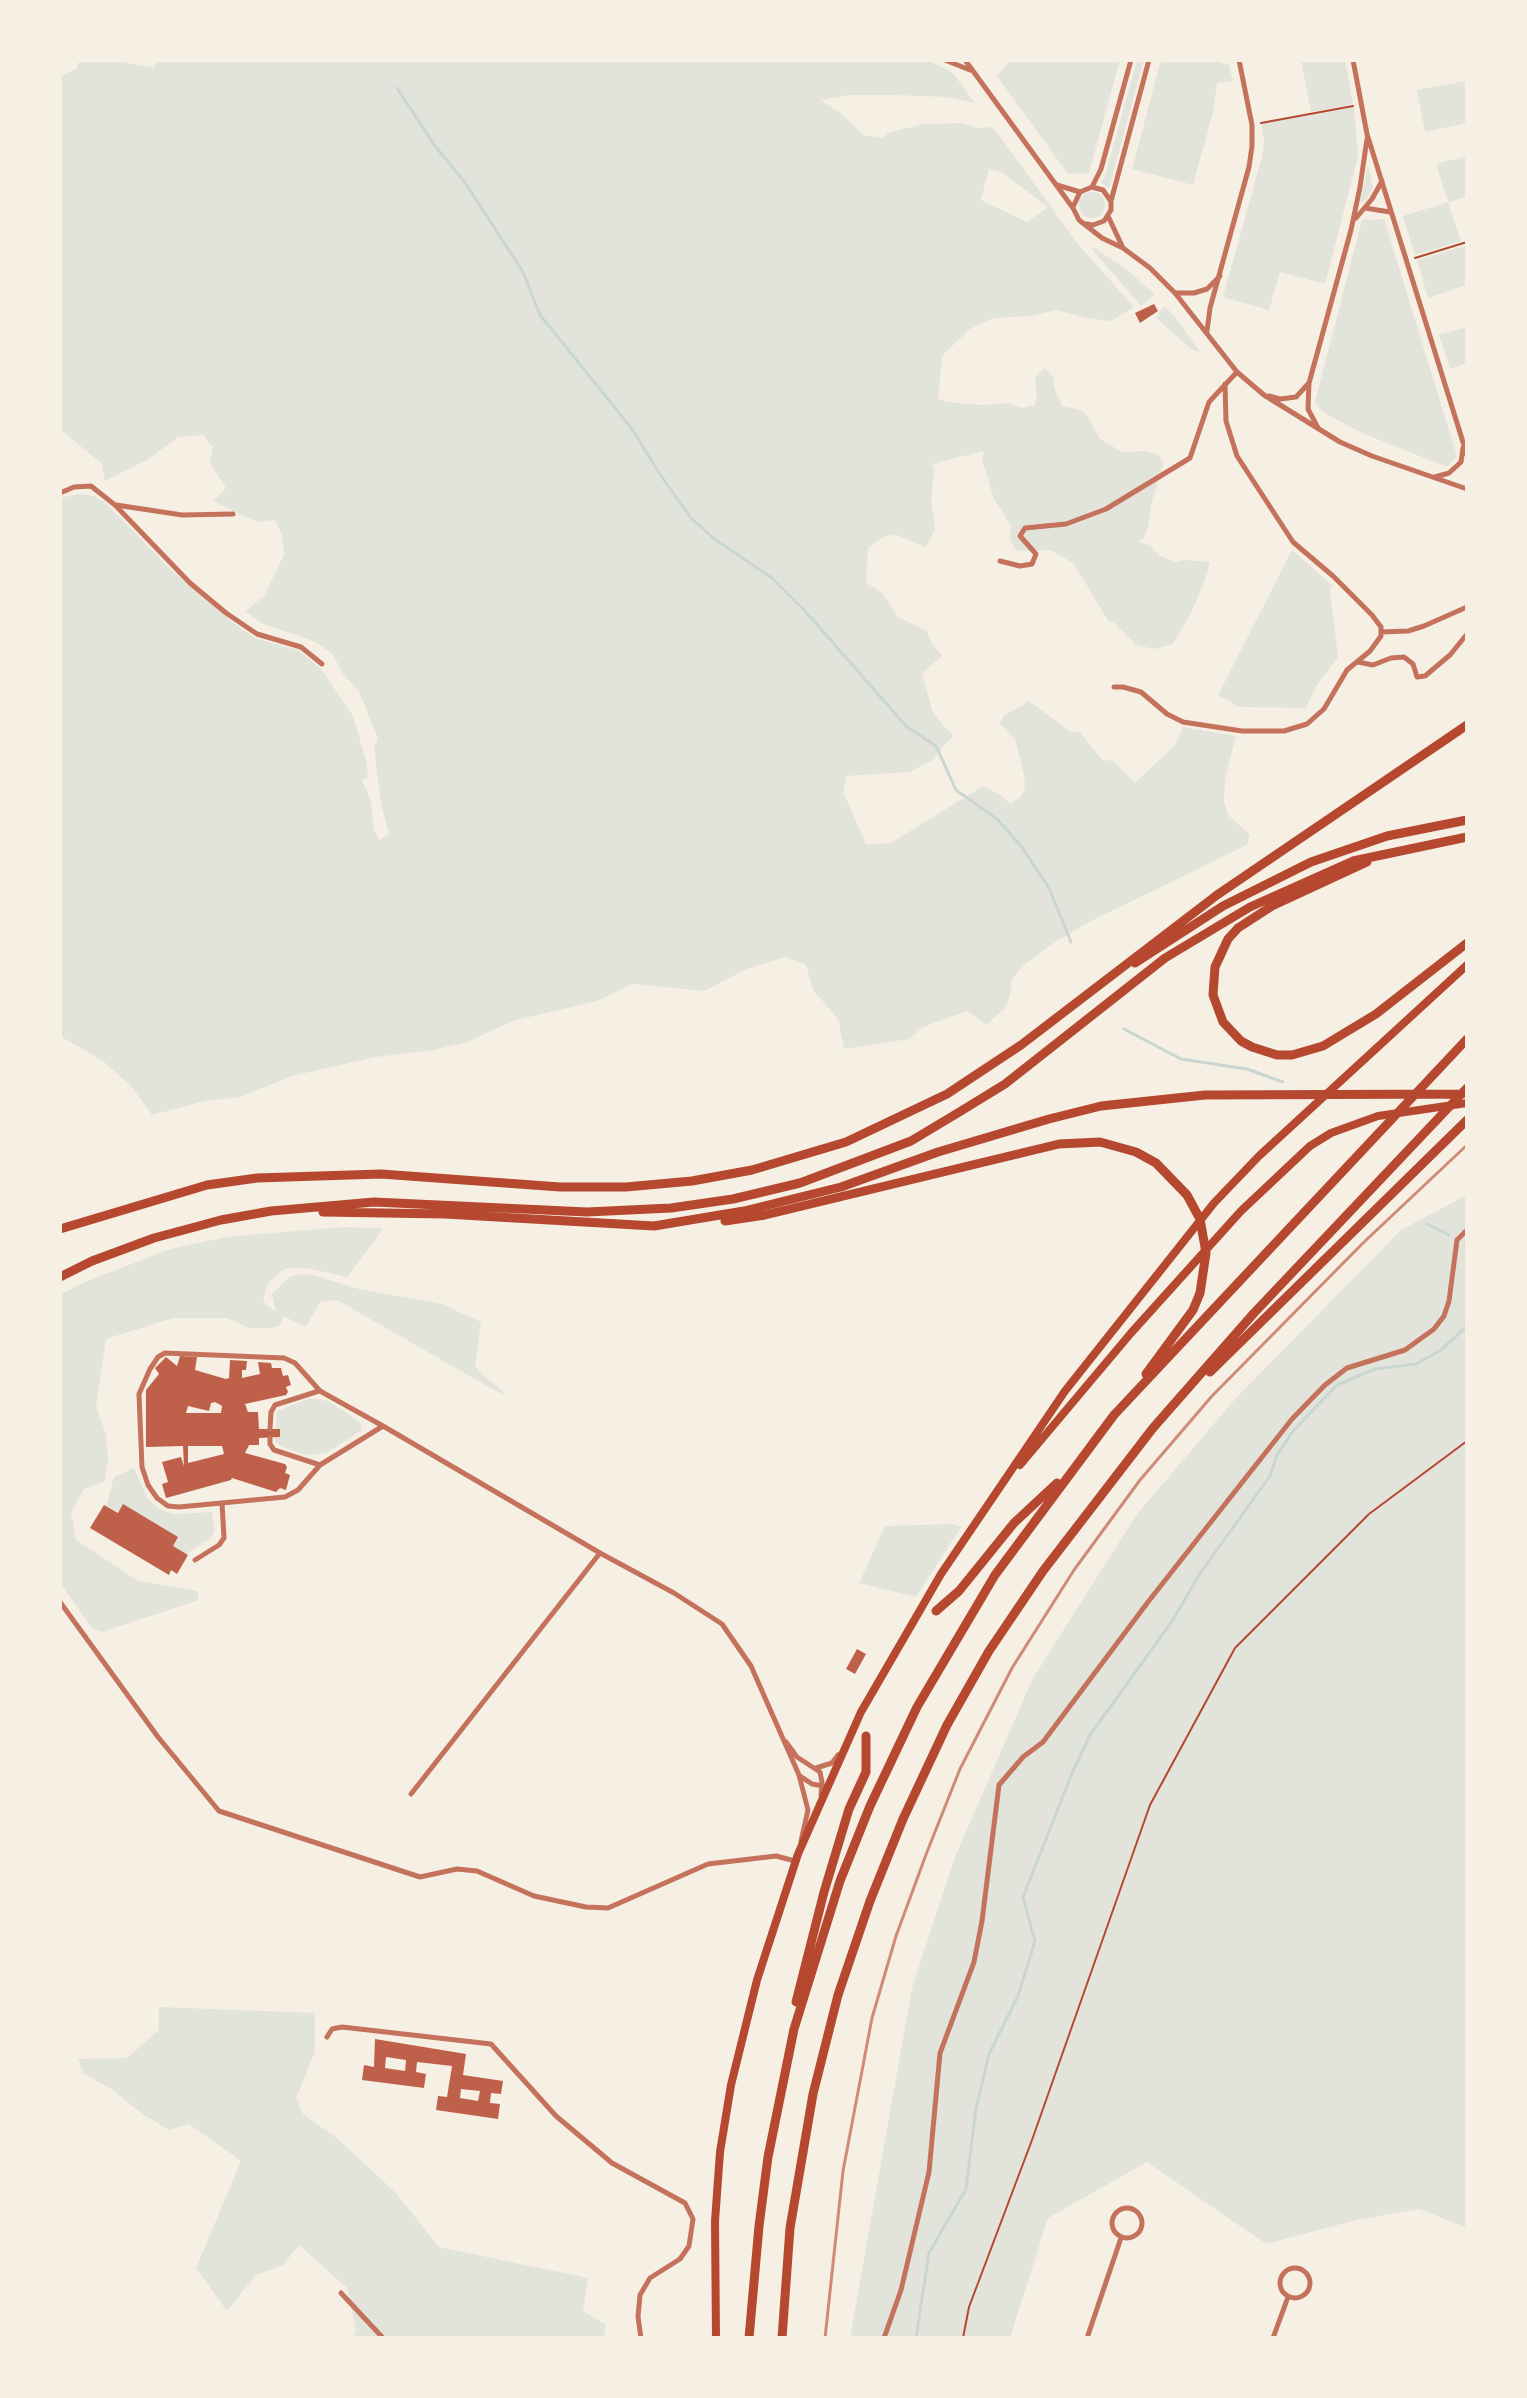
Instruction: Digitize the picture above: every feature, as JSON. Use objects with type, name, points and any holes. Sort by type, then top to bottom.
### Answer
[{"type":"highway","points":[[60,1229],[207,1185],[257,1178],[381,1174],[593,1188],[662,1184],[752,1170],[846,1142],[947,1094],[1021,1045],[1217,895],[1467,725]]},
{"type":"highway","points":[[1095,989],[1223,906],[1311,862],[1387,836],[1467,820]]},
{"type":"highway","points":[[60,1277],[92,1261],[154,1238],[221,1220],[271,1211],[374,1202],[587,1212],[671,1208],[733,1199],[800,1183],[857,1164],[911,1141],[1005,1084],[1165,958],[1239,913],[1353,861],[1467,837]]},
{"type":"highway","points":[[1381,856],[1272,906],[1238,928],[1228,939],[1215,967],[1213,995],[1217,1010],[1232,1033],[1252,1047],[1277,1055],[1292,1055],[1323,1046],[1376,1014],[1467,943]]},
{"type":"highway","points":[[716,2338],[715,2221],[720,2152],[731,2085],[757,1980],[796,1857],[861,1712],[941,1574],[1065,1391],[1214,1203],[1259,1156],[1467,965]]},
{"type":"highway","points":[[1114,1415],[1467,1039]]},
{"type":"highway","points":[[654,1226],[744,1211],[841,1187],[938,1152],[1101,1106],[1205,1095],[1467,1091]]},
{"type":"highway","points":[[782,2338],[790,2228],[813,2094],[838,1995],[892,1846],[947,1725],[989,1651],[1043,1571],[1153,1428],[1254,1313],[1467,1091]]},
{"type":"highway","points":[[986,1505],[1131,1333],[1241,1211],[1310,1146],[1331,1133],[1378,1116],[1467,1103]]},
{"type":"highway","points":[[1153,1428],[1467,1120]]},
{"type":"highway","points":[[271,1211],[445,1214],[654,1226],[706,1223],[765,1215],[1059,1144],[1100,1142],[1136,1152],[1166,1171],[1187,1195],[1204,1233],[1204,1274],[1200,1293],[1187,1319],[995,1575],[917,1707],[870,1806],[840,1881],[794,2029]]},
{"type":"highway","points":[[936,1611],[959,1591],[1014,1523],[1072,1469]]},
{"type":"highway","points":[[749,2338],[768,2157],[794,2029],[798,1989],[849,1809],[866,1772],[866,1736]]},
{"type":"street","points":[[945,60],[973,71]]},
{"type":"street","points":[[965,60],[1079,220],[1150,268],[1175,293],[1237,372],[1264,395],[1320,432],[1372,456],[1467,489]]},
{"type":"street","points":[[1092,187],[1101,169],[1131,60]]},
{"type":"street","points":[[1123,248],[1108,216],[1149,60]]},
{"type":"street","points":[[1207,332],[1210,308],[1249,167],[1252,125],[1239,60]]},
{"type":"street","points":[[1353,60],[1367,134],[1467,455]]},
{"type":"street","points":[[1320,432],[1308,409],[1309,383],[1351,230],[1367,134]]},
{"type":"street","points":[[1351,230],[1382,180]]},
{"type":"street","points":[[1056,185],[1080,192]]},
{"type":"street","points":[[1073,208],[1080,192],[1092,187],[1103,190],[1111,201]]},
{"type":"street","points":[[1364,208],[1391,213]]},
{"type":"street","points":[[1086,224],[1099,224],[1108,216]]},
{"type":"street","points":[[1175,293],[1207,289],[1221,275]]},
{"type":"street","points":[[1000,561],[1020,566],[1032,564],[1036,554],[1020,536],[1025,528],[1066,524],[1106,509],[1190,458],[1209,402],[1237,372]]},
{"type":"street","points":[[1264,395],[1280,399],[1296,397],[1309,383]]},
{"type":"street","points":[[1114,687],[1141,692],[1167,714],[1183,722],[1242,731],[1284,731],[1307,724],[1324,709],[1347,670],[1370,651],[1381,636],[1381,627],[1372,615],[1293,542],[1237,456],[1226,421],[1225,384]]},
{"type":"street","points":[[1435,477],[1449,473],[1461,462],[1463,447]]},
{"type":"street","points":[[60,493],[74,487],[91,486],[115,505],[156,551],[226,613],[257,634],[301,647],[322,664]]},
{"type":"street","points":[[115,505],[182,515],[233,514]]},
{"type":"street","points":[[1381,632],[1408,631],[1467,607]]},
{"type":"street","points":[[1358,662],[1373,665],[1404,657],[1413,664],[1417,677],[1425,676],[1450,655],[1467,634]]},
{"type":"street","points":[[884,2338],[901,2290],[929,2172],[940,2053],[974,1962],[999,1785],[1023,1757],[1043,1742],[1292,1419],[1325,1385],[1347,1368],[1405,1350],[1434,1329],[1444,1316],[1449,1301],[1457,1240],[1467,1230]]},
{"type":"street","points":[[60,1602],[158,1737],[219,1811],[420,1877],[457,1869],[477,1871],[534,1896],[586,1907],[608,1908],[708,1864],[776,1856],[796,1857],[808,1810],[799,1775],[751,1666],[722,1624],[674,1593],[600,1553],[383,1426],[320,1391],[295,1363],[284,1358],[173,1351],[158,1357],[139,1394],[142,1467],[148,1485],[157,1498],[168,1506],[285,1497],[298,1490],[320,1465],[383,1426]]},
{"type":"street","points":[[270,1429],[271,1412],[275,1405],[320,1391]]},
{"type":"street","points":[[270,1438],[274,1450],[320,1465]]},
{"type":"street","points":[[195,1560],[219,1545],[224,1538],[222,1503]]},
{"type":"street","points":[[411,1794],[600,1553]]},
{"type":"street","points":[[781,1734],[797,1757],[820,1772],[825,1789]]},
{"type":"street","points":[[816,1768],[832,1763],[845,1749]]},
{"type":"street","points":[[799,1775],[825,1789]]},
{"type":"street","points":[[327,2037],[332,2029],[342,2027],[491,2044],[556,2116],[612,2163],[685,2203],[693,2219],[689,2246],[680,2259],[650,2278],[640,2295],[638,2317],[641,2338]]},
{"type":"street","points":[[1123,2209],[1135,2210],[1143,2221],[1142,2228],[1134,2238],[1121,2238],[1113,2230],[1113,2218],[1123,2209]]},
{"type":"street","points":[[1087,2338],[1121,2238]]},
{"type":"street","points":[[1298,2268],[1309,2278],[1310,2287],[1297,2298],[1288,2297],[1282,2292],[1279,2282],[1283,2272],[1298,2268]]},
{"type":"street","points":[[341,2293],[383,2338]]},
{"type":"street","points":[[1273,2338],[1288,2297]]},
{"type":"path","points":[[1252,125],[1362,105]]},
{"type":"path","points":[[1406,261],[1467,242]]},
{"type":"path","points":[[963,2338],[969,2307],[1032,2140],[1150,1805],[1235,1648],[1369,1514],[1467,1441]]},
{"type":"shaded area","points":[[80,60],[111,60],[154,68],[158,60],[927,60],[952,72],[975,103],[947,97],[894,95],[848,95],[821,100],[863,135],[883,138],[888,133],[923,124],[962,123],[979,128],[993,127],[1078,244],[1134,307],[1111,321],[1057,310],[1031,316],[993,318],[970,329],[942,356],[938,398],[946,402],[981,405],[1009,403],[1021,408],[1035,405],[1035,378],[1045,368],[1053,377],[1062,406],[1086,414],[1100,439],[1122,452],[1144,451],[1156,454],[1164,461],[1148,527],[1138,542],[1149,545],[1160,556],[1176,562],[1210,562],[1192,611],[1173,644],[1154,649],[1136,645],[1113,622],[1109,622],[1074,564],[1051,550],[1017,551],[1010,540],[1011,526],[994,499],[982,460],[984,451],[932,464],[931,499],[935,530],[925,547],[897,535],[885,536],[868,548],[866,582],[882,593],[898,617],[926,630],[942,656],[922,673],[933,713],[953,736],[931,761],[909,772],[846,776],[843,792],[866,844],[891,843],[983,786],[1010,804],[1021,797],[1025,788],[1024,775],[1015,739],[1000,724],[1004,715],[1028,700],[1071,732],[1080,732],[1103,761],[1112,760],[1135,783],[1175,745],[1183,727],[1236,736],[1225,779],[1224,801],[1228,815],[1250,835],[1247,845],[1089,922],[1055,942],[1025,964],[1012,979],[1005,1008],[986,1025],[967,1011],[923,1027],[909,1039],[844,1049],[838,1019],[813,990],[806,965],[786,957],[749,968],[704,991],[632,984],[597,1001],[512,1021],[468,1042],[376,1057],[292,1076],[240,1097],[205,1101],[152,1115],[131,1086],[103,1061],[60,1036],[60,498],[79,494],[94,496],[107,504],[171,570],[232,622],[257,639],[298,650],[321,669],[353,716],[366,760],[368,777],[362,780],[371,802],[374,830],[380,840],[389,834],[381,804],[374,748],[378,739],[359,691],[343,674],[333,655],[316,642],[261,623],[245,611],[264,596],[284,555],[282,534],[275,520],[257,522],[213,501],[226,488],[210,463],[213,447],[203,435],[178,437],[147,460],[105,481],[102,464],[60,429],[60,76],[76,69]],"holes":[[[989,169],[1001,172],[1048,207],[1027,222],[981,200]]]},
{"type":"shaded area","points":[[1010,60],[1120,60],[1089,173],[1068,174],[997,76]]},
{"type":"shaded area","points":[[1137,60],[1144,60],[1109,188],[1101,183]]},
{"type":"shaded area","points":[[1161,60],[1210,60],[1229,65],[1233,81],[1217,83],[1213,112],[1193,185],[1132,169]]},
{"type":"shaded area","points":[[1301,60],[1345,60],[1353,104],[1311,112]]},
{"type":"shaded area","points":[[1466,81],[1467,123],[1425,132],[1417,90]]},
{"type":"shaded area","points":[[1354,106],[1358,156],[1325,284],[1280,272],[1269,310],[1223,297],[1262,157],[1264,140],[1261,123]]},
{"type":"shaded area","points":[[1467,156],[1467,196],[1448,203],[1461,241],[1415,255],[1403,216],[1448,202],[1436,164]]},
{"type":"shaded area","points":[[1368,165],[1373,188],[1367,199],[1360,203]]},
{"type":"shaded area","points":[[1092,192],[1101,196],[1105,205],[1101,214],[1092,218],[1083,214],[1079,205],[1083,196]]},
{"type":"shaded area","points":[[1384,219],[1457,456],[1447,467],[1362,433],[1323,412],[1315,402],[1362,220]]},
{"type":"shaded area","points":[[1467,245],[1467,285],[1428,298],[1417,260]]},
{"type":"shaded area","points":[[1093,247],[1130,272],[1155,295],[1141,306]]},
{"type":"shaded area","points":[[1163,307],[1167,308],[1200,352],[1192,350],[1156,318]]},
{"type":"shaded area","points":[[1467,327],[1467,363],[1450,369],[1439,335]]},
{"type":"shaded area","points":[[1292,550],[1333,586],[1330,590],[1338,657],[1316,686],[1306,708],[1239,707],[1218,695]]},
{"type":"shaded area","points":[[1467,1195],[1467,2228],[1419,2209],[1356,2220],[1266,2244],[1147,2162],[1048,2218],[1010,2338],[850,2338],[912,1988],[955,1857],[1033,1678],[1137,1514],[1235,1399],[1401,1230]]},
{"type":"shaded area","points":[[343,1227],[381,1228],[347,1277],[306,1268],[285,1268],[267,1284],[263,1301],[276,1312],[272,1294],[289,1277],[301,1274],[359,1289],[442,1304],[481,1322],[475,1366],[503,1391],[503,1395],[337,1300],[320,1302],[306,1327],[283,1316],[281,1325],[272,1328],[249,1328],[227,1318],[173,1318],[106,1339],[96,1406],[106,1434],[108,1461],[104,1482],[84,1489],[71,1512],[76,1540],[138,1581],[197,1591],[199,1600],[102,1632],[92,1628],[60,1583],[60,1295],[170,1249],[226,1237]]},
{"type":"shaded area","points":[[310,1398],[328,1401],[360,1422],[362,1430],[326,1453],[306,1455],[282,1447],[275,1441],[277,1411]]},
{"type":"shaded area","points":[[134,1468],[148,1499],[159,1509],[173,1514],[212,1512],[215,1531],[211,1538],[186,1554],[173,1546],[178,1537],[106,1506],[114,1477]]},
{"type":"shaded area","points":[[952,1524],[961,1527],[916,1597],[859,1583],[885,1526]]},
{"type":"shaded area","points":[[159,2007],[315,2013],[315,2052],[296,2098],[303,2114],[338,2139],[396,2193],[439,2247],[588,2278],[583,2311],[606,2325],[604,2338],[353,2338],[356,2329],[347,2288],[299,2245],[283,2265],[256,2275],[227,2311],[196,2268],[241,2161],[189,2124],[169,2130],[144,2115],[111,2089],[83,2073],[78,2059],[127,2058],[159,2030]]},
{"type":"building","points":[[1154,304],[1158,311],[1140,323],[1135,313]]},
{"type":"building","points":[[180,1356],[197,1357],[195,1370],[226,1379],[229,1378],[230,1360],[247,1361],[242,1378],[260,1374],[258,1362],[271,1363],[272,1368],[281,1368],[283,1376],[288,1375],[291,1385],[286,1387],[286,1395],[245,1404],[248,1412],[258,1412],[259,1429],[280,1429],[280,1437],[259,1438],[259,1445],[249,1445],[245,1453],[285,1464],[285,1473],[290,1475],[286,1490],[280,1488],[276,1492],[232,1478],[166,1498],[162,1484],[168,1482],[162,1462],[181,1457],[184,1466],[183,1446],[146,1447],[146,1390],[159,1374],[155,1368],[166,1357],[177,1366]],"holes":[[[211,1403],[222,1406],[221,1413],[186,1413],[188,1406],[209,1411]],[[188,1446],[222,1446],[224,1454],[188,1463]]]},
{"type":"building","points":[[123,1504],[178,1537],[173,1546],[188,1555],[177,1574],[171,1570],[169,1575],[90,1528],[104,1505],[118,1513]]},
{"type":"building","points":[[857,1649],[866,1654],[855,1674],[846,1669]]},
{"type":"building","points":[[375,2039],[466,2054],[463,2075],[503,2081],[501,2094],[491,2093],[490,2103],[500,2104],[498,2119],[436,2110],[438,2096],[447,2097],[452,2066],[417,2062],[416,2072],[426,2074],[424,2088],[362,2080],[364,2065],[374,2067]],"holes":[[[386,2057],[406,2060],[405,2071],[385,2068]],[[461,2089],[480,2091],[478,2101],[460,2098]]]},
{"type":"waterway","points":[[397,88],[435,146],[466,184],[523,272],[540,315],[632,429],[691,518],[713,538],[772,578],[906,726],[936,746],[956,790],[997,819],[1021,846],[1049,888],[1071,942]]},
{"type":"waterway","points":[[1124,1029],[1181,1059],[1247,1069],[1283,1082]]},
{"type":"waterway","points":[[1427,1224],[1449,1235]]},
{"type":"waterway","points":[[916,2338],[929,2253],[966,2189],[976,2109],[989,2054],[1018,1996],[1035,1941],[1023,1897],[1090,1735],[1173,1620],[1199,1575],[1270,1476],[1277,1455],[1293,1431],[1337,1385],[1375,1369],[1416,1364],[1441,1350],[1467,1326]]},
{"type":"railway","points":[[825,2338],[843,2171],[872,2018],[896,1936],[960,1769],[1012,1668],[1074,1570],[1140,1480],[1212,1396],[1363,1243],[1467,1145]]}]
